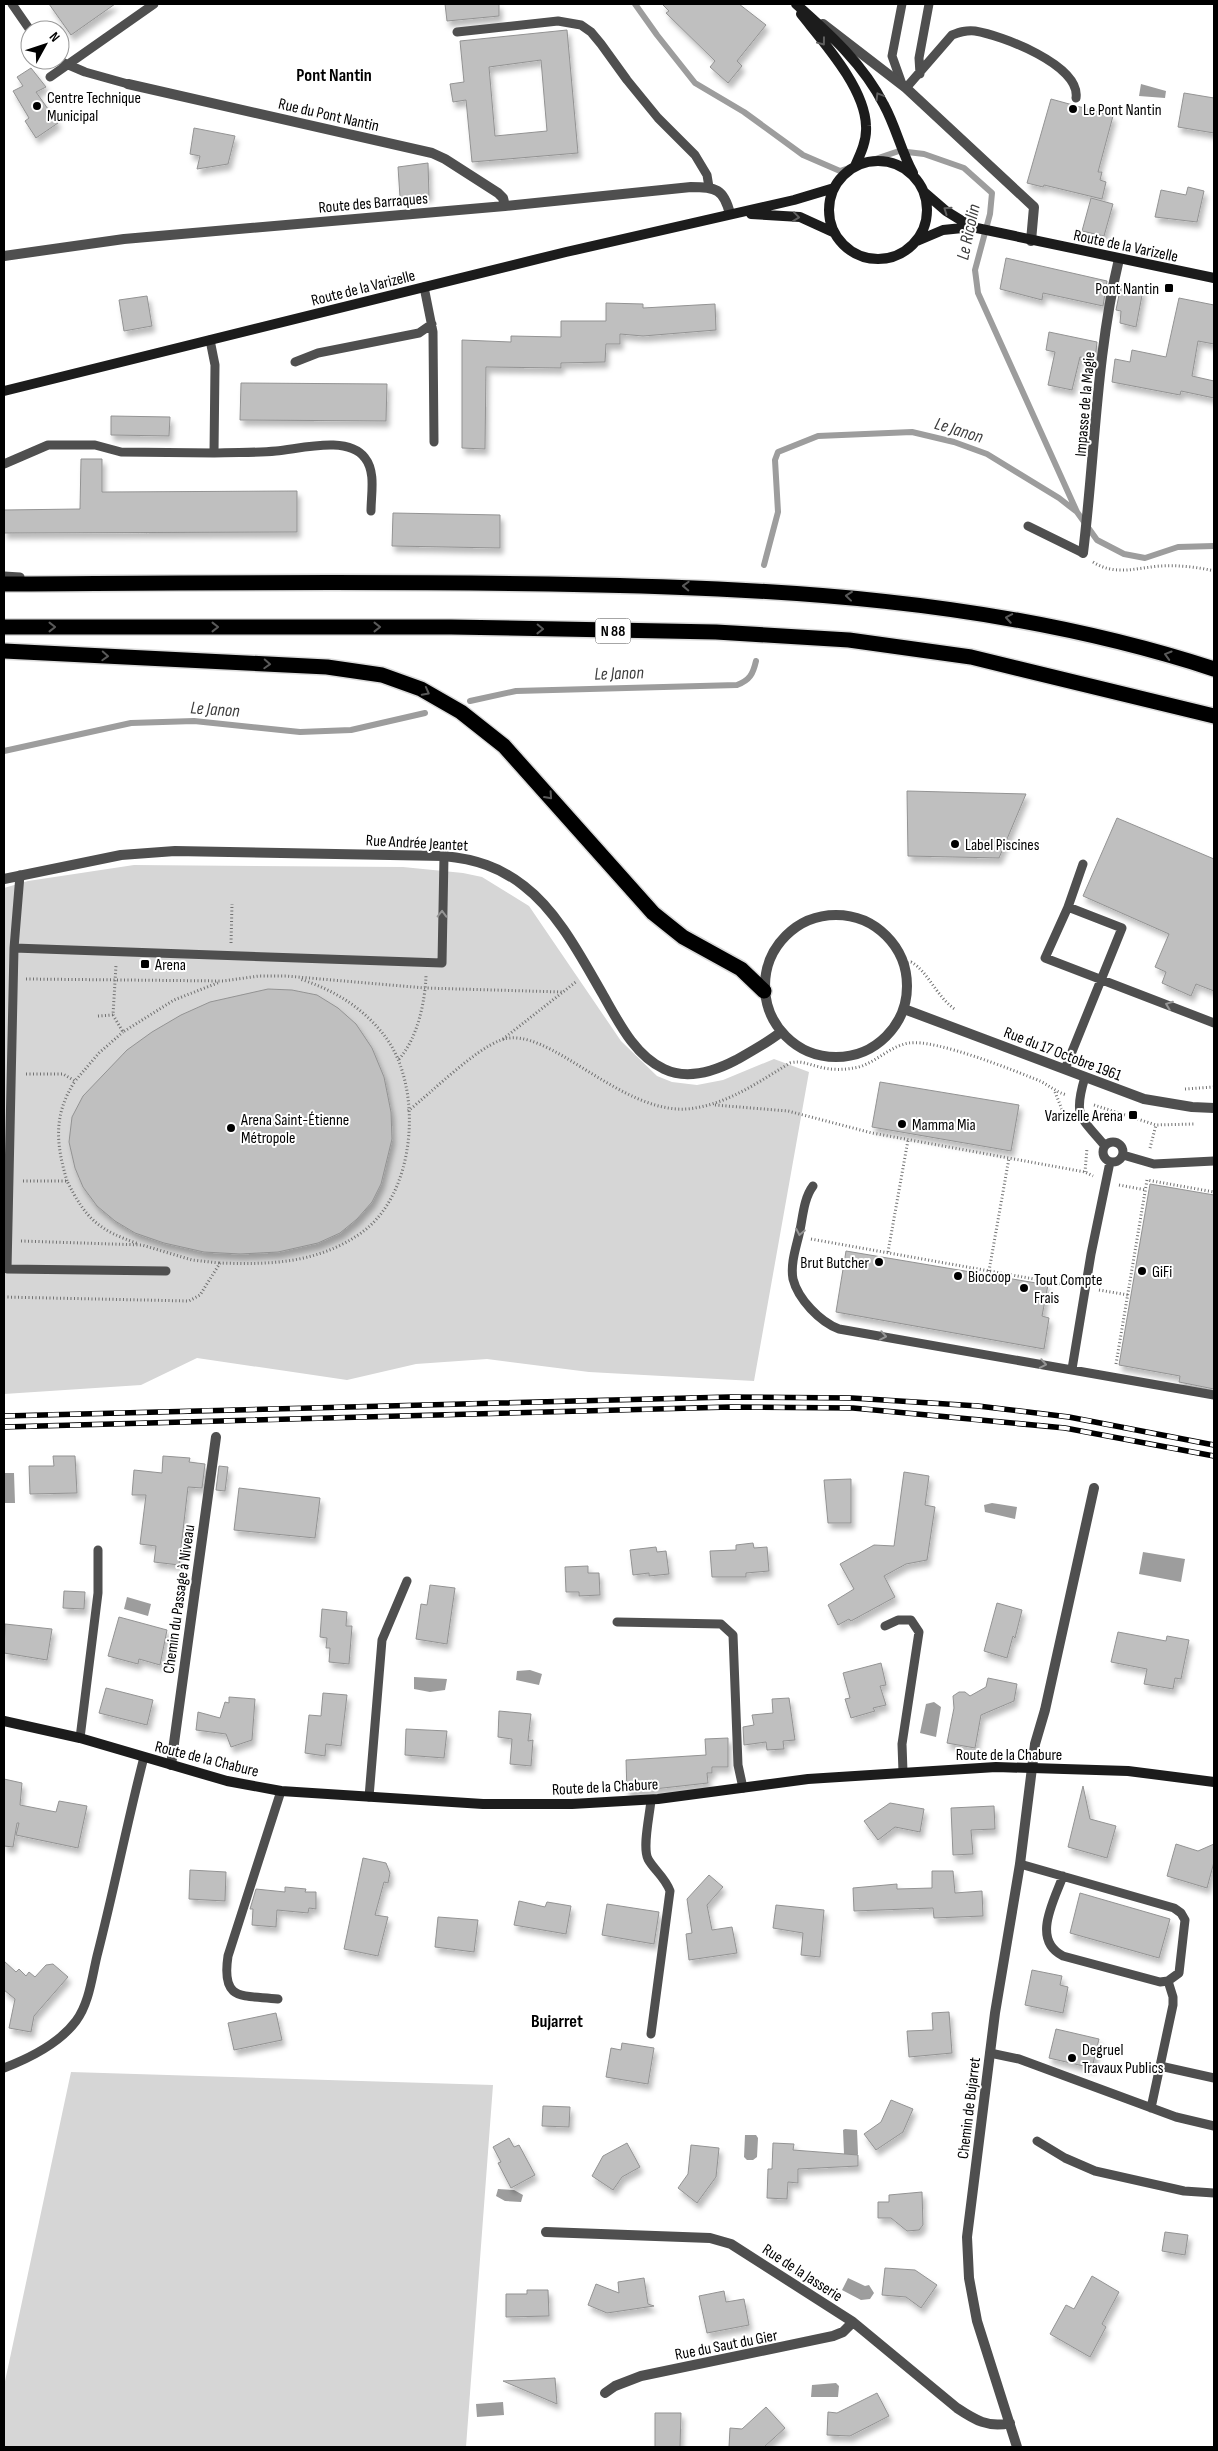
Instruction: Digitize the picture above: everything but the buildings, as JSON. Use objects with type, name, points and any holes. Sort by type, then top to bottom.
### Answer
[{"type":"highway","points":[[4,584],[456,582],[678,586],[822,594],[957,609],[1031,622],[1114,640],[1214,670]]},
{"type":"highway","name":"N 88","points":[[4,626],[451,627],[716,632],[849,640],[971,657],[1214,716]]},
{"type":"highway","points":[[4,651],[327,667],[382,675],[422,689],[462,712],[504,746],[653,913],[683,937],[741,969],[764,991]]},
{"type":"main road","points":[[795,4],[831,35],[872,84],[893,122],[906,160],[924,192],[946,211],[972,227]]},
{"type":"main road","points":[[795,4],[852,84],[862,106],[866,126],[863,148],[855,166]]},
{"type":"main road","points":[[834,233],[829,203],[834,188],[843,175],[855,166],[870,161],[886,161],[901,167],[915,177]]},
{"type":"main road","points":[[730,214],[794,200],[834,188]]},
{"type":"main road","points":[[730,214],[800,217],[822,225],[834,233],[844,245],[856,254],[871,259],[888,258],[904,252],[917,240],[924,226],[927,209],[924,192]]},
{"type":"main road","name":"Route de la Varizelle","points":[[4,391],[424,287],[730,214]]},
{"type":"main road","points":[[917,240],[943,230],[972,227]]},
{"type":"main road","name":"Route de la Varizelle","points":[[972,227],[1031,241],[1214,278]]},
{"type":"main road","name":"Route de la Chabure","points":[[4,1721],[80,1738],[227,1781],[281,1791],[369,1797],[538,1804],[651,1800],[808,1779],[903,1772],[1032,1768],[1128,1771],[1214,1782]]},
{"type":"street","points":[[795,4],[904,86],[1034,207],[1031,241]]},
{"type":"street","name":"Rue du Pont Nantin","points":[[128,84],[432,153],[445,158],[498,193],[503,198],[505,206]]},
{"type":"street","points":[[709,187],[720,192],[727,203],[730,214]]},
{"type":"street","name":"Route des Barraques","points":[[4,256],[124,239],[709,187]]},
{"type":"street","name":"Impasse de la Magie","points":[[1083,553],[1090,502],[1104,342],[1119,259]]},
{"type":"street","name":"Rue Andrée Jeantet","points":[[4,879],[121,855],[175,850],[444,856],[471,859],[499,869],[526,887],[548,910],[590,972],[625,1033],[648,1059],[664,1069],[683,1074],[707,1072],[752,1052],[781,1032]]},
{"type":"street","points":[[837,914],[859,918],[868,922],[878,928],[894,944],[904,963],[908,985],[904,1009],[894,1027],[877,1044],[855,1054],[831,1057],[808,1051],[781,1032],[775,1022],[764,991],[764,976],[769,960],[780,941],[796,927],[816,917],[837,914]]},
{"type":"street","name":"Rue du 17 Octobre 1961","points":[[904,1009],[1144,1099],[1192,1107],[1214,1108]]},
{"type":"street","name":"Chemin du Passage à Niveau","points":[[170,1765],[216,1436]]},
{"type":"street","name":"Chemin de Bujarret","points":[[1018,2447],[977,2321],[969,2278],[967,2238],[990,2052],[1020,1864],[1035,1744],[1045,1710],[1094,1488]]},
{"type":"street","name":"Rue de la Jasserie","points":[[546,2232],[722,2240],[732,2244],[853,2322],[965,2413],[982,2423],[992,2426],[1010,2423]]},
{"type":"street","name":"Rue du Saut du Gier","points":[[605,2394],[615,2386],[642,2376],[803,2344],[833,2336],[843,2332],[853,2322]]},
{"type":"lane","points":[[12,4],[23,20]]},
{"type":"lane","points":[[70,62],[154,4]]},
{"type":"lane","points":[[902,4],[892,61],[904,86],[920,74],[952,35],[961,31],[974,31],[1009,40],[1041,56],[1069,77],[1076,86],[1076,98]]},
{"type":"lane","points":[[920,74],[919,58],[929,4]]},
{"type":"lane","points":[[457,32],[558,21],[581,25],[591,32],[643,101],[698,159],[707,176],[709,187]]},
{"type":"lane","points":[[70,66],[128,84]]},
{"type":"lane","points":[[50,77],[59,70]]},
{"type":"lane","points":[[424,287],[432,324],[434,442]]},
{"type":"lane","points":[[295,362],[318,353],[419,333],[432,324]]},
{"type":"lane","points":[[210,340],[216,366],[214,453]]},
{"type":"lane","points":[[4,464],[48,445],[95,445],[121,452],[214,453],[276,451],[307,446],[355,448],[365,458],[371,470],[370,511]]},
{"type":"lane","points":[[1028,526],[1083,553]]},
{"type":"lane","points":[[4,576],[122,583]]},
{"type":"lane","points":[[14,948],[442,963],[444,856]]},
{"type":"lane","points":[[1083,864],[1068,907],[1045,958],[1214,1023]]},
{"type":"lane","points":[[20,875],[13,978],[7,1269],[166,1271]]},
{"type":"lane","points":[[1065,1069],[1122,928],[1068,907]]},
{"type":"lane","points":[[1085,1077],[1078,1099],[1080,1113],[1105,1146],[1104,1156],[1110,1162]]},
{"type":"lane","points":[[1105,1146],[1111,1142],[1118,1143],[1122,1149],[1123,1155],[1119,1161],[1110,1162]]},
{"type":"lane","points":[[1123,1155],[1154,1164],[1214,1161]]},
{"type":"lane","points":[[1072,1369],[1101,1207],[1108,1183],[1110,1162]]},
{"type":"lane","points":[[813,1186],[806,1200],[793,1268],[793,1279],[814,1313],[826,1324],[839,1329],[1214,1395]]},
{"type":"lane","points":[[80,1738],[98,1593],[98,1550]]},
{"type":"lane","points":[[369,1797],[382,1640],[407,1581]]},
{"type":"lane","points":[[885,1626],[905,1619],[911,1620],[920,1632],[902,1744],[903,1772]]},
{"type":"lane","points":[[618,1622],[721,1624],[733,1635],[738,1765],[743,1788]]},
{"type":"lane","points":[[4,2068],[34,2055],[54,2042],[77,2019],[86,1998],[144,1757]]},
{"type":"lane","points":[[278,1999],[240,1995],[232,1991],[227,1984],[226,1973],[228,1956],[281,1791]]},
{"type":"lane","points":[[651,1800],[645,1850],[648,1859],[667,1882],[670,1890],[651,2034]]},
{"type":"lane","points":[[1020,1864],[1063,1876],[1174,1908],[1181,1913],[1185,1920],[1179,1973],[1168,1981],[1160,1982],[1063,1956],[1054,1951],[1048,1944],[1046,1927],[1063,1876]]},
{"type":"lane","points":[[1151,2108],[1173,2005],[1173,1997],[1168,1981]]},
{"type":"lane","points":[[990,2052],[1024,2060],[1151,2108],[1214,2126]]},
{"type":"lane","points":[[1160,2066],[1214,2078]]},
{"type":"lane","points":[[1038,2141],[1065,2158],[1096,2171],[1184,2191],[1214,2193]]},
{"type":"path","points":[[1083,553],[1104,568],[1116,571],[1162,566],[1214,571]]},
{"type":"path","points":[[117,952],[113,1015],[124,1032]]},
{"type":"path","points":[[399,1059],[412,1041],[425,988],[426,962]]},
{"type":"path","points":[[904,963],[911,962],[920,969],[939,995],[962,1014]]},
{"type":"path","points":[[501,1040],[590,972]]},
{"type":"path","points":[[13,978],[114,982],[223,981],[259,976],[425,988],[562,992]]},
{"type":"path","points":[[223,981],[174,1000],[124,1032],[99,1053],[74,1081],[62,1103],[58,1129],[60,1158],[67,1181],[78,1205],[96,1225],[119,1237],[192,1260],[259,1265],[297,1261],[322,1254],[363,1231],[388,1204],[404,1163],[409,1136],[405,1082],[399,1059],[385,1036],[363,1012],[322,986],[300,979]]},
{"type":"path","points":[[98,1016],[113,1015]]},
{"type":"path","points":[[11,1070],[24,1074],[63,1074],[74,1081]]},
{"type":"path","points":[[1182,1089],[1214,1087]]},
{"type":"path","points":[[1078,1099],[1149,1123],[1202,1124]]},
{"type":"path","points":[[712,1104],[788,1111],[872,1134],[1089,1173],[1096,1180],[1146,1190]]},
{"type":"path","points":[[888,1253],[908,1140]]},
{"type":"path","points":[[989,1271],[1009,1158]]},
{"type":"path","points":[[9,1177],[21,1181],[67,1181]]},
{"type":"path","points":[[1116,1364],[1147,1180],[1214,1192]]},
{"type":"path","points":[[799,1237],[1128,1295]]},
{"type":"path","points":[[8,1241],[142,1245]]},
{"type":"path","points":[[4,1297],[189,1301],[200,1294],[220,1263]]},
{"type":"shaded area","points":[[1141,84],[1166,91],[1165,98],[1139,96]]},
{"type":"shaded area","points":[[134,865],[403,867],[463,873],[482,877],[529,906],[621,1041],[657,1076],[672,1082],[697,1085],[723,1080],[774,1059],[809,1072],[754,1381],[589,1372],[487,1359],[416,1364],[347,1380],[197,1358],[141,1385],[4,1394],[4,888],[28,881]]},
{"type":"shaded area","points":[[4,1473],[14,1473],[15,1503],[4,1503]]},
{"type":"shaded area","points":[[992,1503],[1017,1507],[1015,1519],[985,1512],[984,1505]]},
{"type":"shaded area","points":[[1143,1552],[1185,1559],[1181,1582],[1139,1574]]},
{"type":"shaded area","points":[[127,1597],[151,1604],[148,1616],[124,1609]]},
{"type":"shaded area","points":[[530,1670],[542,1674],[539,1685],[516,1680],[517,1671]]},
{"type":"shaded area","points":[[414,1677],[447,1679],[445,1690],[430,1692],[414,1689]]},
{"type":"shaded area","points":[[934,1702],[941,1707],[936,1737],[920,1733],[926,1704]]},
{"type":"shaded area","points":[[71,2072],[493,2085],[466,2447],[4,2447],[4,2386]]},
{"type":"shaded area","points":[[843,2130],[857,2130],[858,2154],[856,2156],[844,2154]]},
{"type":"shaded area","points":[[745,2135],[756,2135],[758,2138],[757,2157],[753,2160],[747,2160],[744,2157]]},
{"type":"shaded area","points":[[498,2189],[514,2190],[523,2195],[521,2202],[505,2201],[496,2196]]},
{"type":"shaded area","points":[[848,2278],[865,2286],[869,2285],[874,2293],[870,2299],[861,2300],[842,2290]]},
{"type":"shaded area","points":[[836,2383],[839,2386],[838,2397],[811,2397],[812,2385]]},
{"type":"shaded area","points":[[503,2402],[504,2415],[477,2417],[476,2404]]},
{"type":"waterway","name":"Le Ricolin","points":[[635,4],[695,83],[744,112],[803,155],[840,171],[899,151],[924,154],[964,168],[992,193],[990,214],[975,270],[978,293],[1077,512]]},
{"type":"waterway","name":"Le Janon","points":[[764,565],[778,512],[775,460],[778,452],[818,436],[912,432],[954,442],[987,454],[1059,498],[1077,512],[1097,540],[1124,554],[1145,558],[1178,547],[1214,546]]},
{"type":"waterway","name":"Le Janon","points":[[470,701],[516,691],[737,685],[750,676],[756,661]]},
{"type":"waterway","name":"Le Janon","points":[[4,751],[131,723],[194,721],[300,732],[351,730],[425,713]]},
{"type":"railway","points":[[4,1416],[729,1397],[852,1398],[978,1406],[1069,1417],[1214,1445]]},
{"type":"railway","points":[[4,1427],[730,1407],[853,1408],[1065,1428],[1214,1456]]},
{"type":"place","name":"Centre Technique Municipal","points":[[37,106]]},
{"type":"place","name":"Le Pont Nantin","points":[[1073,109]]},
{"type":"place","name":"Pont Nantin","points":[[1169,288]]},
{"type":"place","name":"Label Piscines","points":[[955,844]]},
{"type":"place","name":"Arena","points":[[145,964]]},
{"type":"place","name":"Varizelle Arena","points":[[1133,1115]]},
{"type":"place","name":"Mamma Mia","points":[[902,1124]]},
{"type":"place","name":"Arena Saint-Étienne Métropole","points":[[231,1128]]},
{"type":"place","name":"Brut Butcher","points":[[879,1262]]},
{"type":"place","name":"GiFi","points":[[1142,1271]]},
{"type":"place","name":"Biocoop","points":[[958,1276]]},
{"type":"place","name":"Tout Compte Frais","points":[[1024,1288]]},
{"type":"place","name":"Degruel Travaux Publics","points":[[1072,2058]]},
{"type":"district","name":"Pont Nantin","points":[[334,75]]},
{"type":"district","name":"Bujarret","points":[[557,2021]]}]
